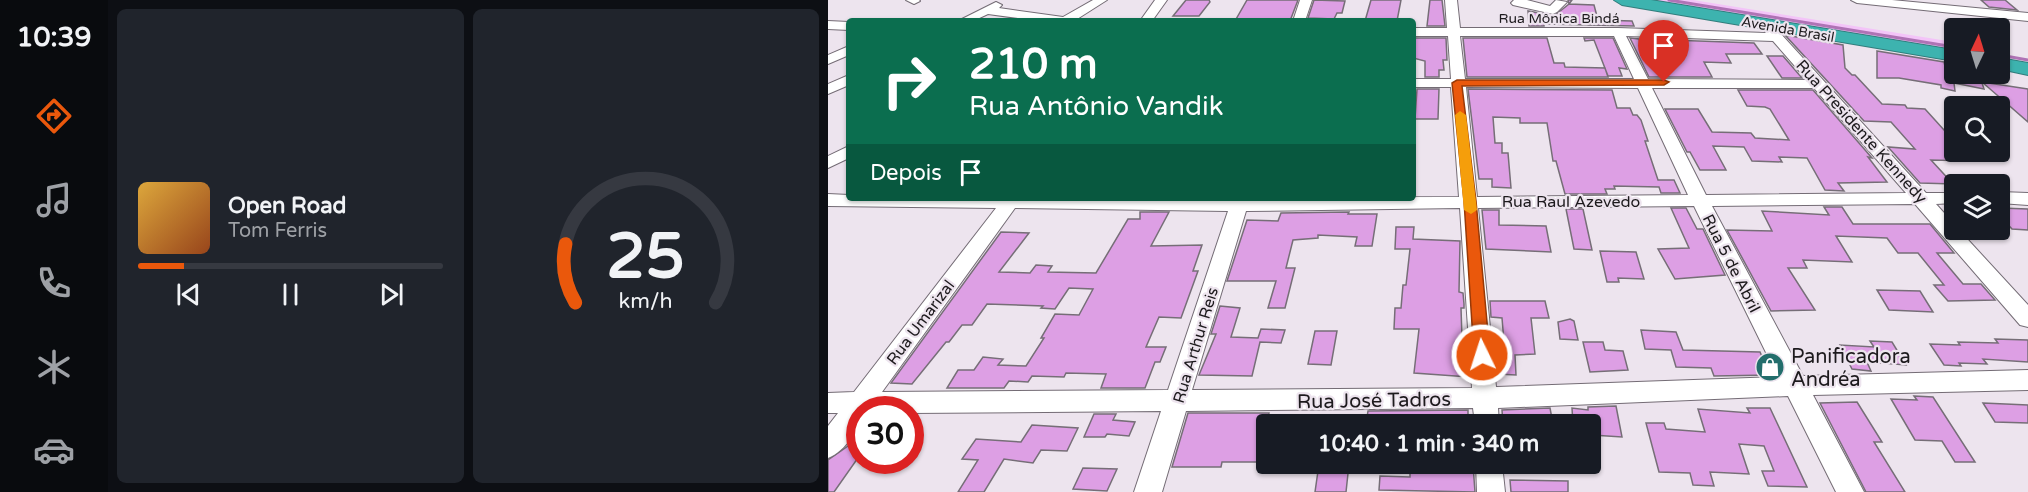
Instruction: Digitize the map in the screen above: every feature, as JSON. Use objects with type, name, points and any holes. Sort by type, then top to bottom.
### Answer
[{"type":"highway","name":"Avenida Brasil","points":[[1622,0],[1771,31],[1944,55]]},
{"type":"highway","points":[[2010,66],[2028,69]]},
{"type":"street","points":[[970,18],[1005,0]]},
{"type":"street","points":[[1070,18],[1101,0]]},
{"type":"street","points":[[1148,18],[1161,0]]},
{"type":"street","points":[[1300,18],[1306,0]]},
{"type":"street","points":[[1451,0],[1457,83],[1470,201],[1486,414]]},
{"type":"street","points":[[1521,0],[1517,3],[1553,10],[1561,2]]},
{"type":"street","points":[[1857,0],[2028,17]]},
{"type":"street","points":[[986,10],[1043,18]]},
{"type":"street","points":[[828,25],[846,26]]},
{"type":"street","name":"Rua Mônica Bindá","points":[[1416,32],[1771,31]]},
{"type":"street","name":"Rua Presidente Kennedy","points":[[1771,31],[1922,197],[2028,319]]},
{"type":"street","name":"Rua 5 de Abril","points":[[1618,32],[1700,201],[1850,492]]},
{"type":"street","points":[[828,60],[846,51]]},
{"type":"street","points":[[828,90],[846,81]]},
{"type":"street","points":[[1416,83],[1820,84]]},
{"type":"street","points":[[828,163],[846,153]]},
{"type":"street","name":"Rua Raul Azevedo","points":[[1240,201],[1700,201],[1944,198]]},
{"type":"street","points":[[2010,198],[2028,199]]},
{"type":"street","name":"Rua Raul Azevedo","points":[[828,200],[846,200]]},
{"type":"street","name":"Rua Umarizal","points":[[865,396],[1011,201]]},
{"type":"street","name":"Rua Arthur Reis","points":[[1148,492],[1240,201]]},
{"type":"street","name":"Rua José Tadros","points":[[924,403],[1485,399],[1795,386],[2028,380]]},
{"type":"street","name":"Rua José Tadros","points":[[828,403],[846,403]]},
{"type":"street","name":"Rua Umarizal","points":[[828,446],[846,422]]},
{"type":"street","points":[[1490,474],[1491,492]]},
{"type":"shaded area","points":[[1627,0],[1693,0],[1944,40],[1944,53]]},
{"type":"building","points":[[1186,0],[1209,0],[1210,2],[1199,16],[1173,16]]},
{"type":"building","points":[[1247,0],[1298,0],[1291,18],[1237,18]]},
{"type":"building","points":[[1314,0],[1345,1],[1342,13],[1337,13],[1334,18],[1308,18]]},
{"type":"building","points":[[1371,0],[1401,0],[1398,18],[1366,18]]},
{"type":"building","points":[[1430,0],[1442,0],[1445,26],[1427,26]]},
{"type":"building","points":[[1981,0],[2005,0],[2017,10],[1989,7]]},
{"type":"building","points":[[1569,4],[1594,5],[1598,20],[1632,21],[1634,26],[1544,24],[1544,26],[1529,26],[1528,11],[1554,16]]},
{"type":"building","points":[[1785,35],[1843,45],[1845,68],[1855,75],[1882,104],[1925,109],[1944,130],[1944,160],[1931,160],[1944,174],[1944,184],[1920,183],[1888,147],[1915,149],[1891,122],[1864,121]]},
{"type":"building","points":[[1416,38],[1446,38],[1447,60],[1443,60],[1444,70],[1439,70],[1439,77],[1425,77],[1425,61],[1416,59]]},
{"type":"building","points":[[1463,38],[1547,38],[1554,63],[1564,63],[1565,67],[1605,68],[1608,77],[1467,77]]},
{"type":"building","points":[[1584,38],[1613,38],[1627,69],[1619,68],[1622,76],[1608,76],[1594,40],[1585,41]]},
{"type":"building","points":[[1630,38],[1639,39],[1642,49],[1677,49],[1671,40],[1754,43],[1762,54],[1726,54],[1731,63],[1704,62],[1712,77],[1649,77]]},
{"type":"building","points":[[1877,51],[1944,62],[1944,84],[1954,84],[1955,91],[1941,88],[1941,85],[1899,78],[1877,78]]},
{"type":"building","points":[[1767,56],[1783,56],[1802,78],[1782,78]]},
{"type":"building","points":[[1959,84],[1982,84],[1984,89]]},
{"type":"building","points":[[1984,84],[2028,89],[2028,122],[2010,106],[2010,96],[1998,96]]},
{"type":"building","points":[[1417,89],[1439,89],[1438,119],[1416,119]]},
{"type":"building","points":[[1468,89],[1612,90],[1617,108],[1630,108],[1633,115],[1637,115],[1641,120],[1648,141],[1645,141],[1658,180],[1674,180],[1680,193],[1661,193],[1659,187],[1614,186],[1615,189],[1605,189],[1607,194],[1565,194],[1556,161],[1553,161],[1547,123],[1520,123],[1520,118],[1493,117],[1495,143],[1502,143],[1502,153],[1508,153],[1511,188],[1492,187],[1492,179],[1479,179]]},
{"type":"building","points":[[1738,90],[1813,90],[1872,158],[1868,157],[1887,182],[1838,183],[1844,191],[1825,190],[1807,158],[1779,157],[1782,162],[1752,161],[1744,147],[1713,146],[1726,170],[1700,170],[1690,152],[1687,152],[1665,109],[1698,109],[1712,132],[1751,133],[1755,138],[1789,140],[1770,109],[1747,106]]},
{"type":"building","points":[[1824,207],[1842,207],[1853,224],[1930,224],[1954,253],[1937,253],[1963,284],[1981,284],[1995,300],[1948,301],[1934,285],[1944,285],[1918,253],[1898,253],[1887,238],[1836,236],[1852,262],[1803,260],[1807,268],[1788,268],[1815,310],[1771,311],[1727,230],[1772,231],[1762,211],[1829,215]]},
{"type":"building","points":[[1671,208],[1686,208],[1697,229],[1703,229],[1725,275],[1675,279],[1658,249],[1689,248]]},
{"type":"building","points":[[2010,208],[2028,209],[2028,230],[2012,229]]},
{"type":"building","points":[[1566,209],[1583,209],[1592,250],[1574,249]]},
{"type":"building","points":[[1482,210],[1499,210],[1499,225],[1546,226],[1551,252],[1486,249]]},
{"type":"building","points":[[1140,212],[1169,212],[1151,246],[1202,245],[1193,271],[1198,271],[1181,318],[1159,317],[1146,347],[1166,347],[1160,362],[1155,362],[1145,388],[1101,388],[1106,374],[1066,373],[1064,377],[1032,376],[1028,382],[1009,381],[1004,388],[947,388],[958,370],[974,370],[983,357],[1003,359],[998,365],[1026,366],[1044,338],[1041,338],[1055,314],[1079,315],[1093,289],[1069,288],[1055,309],[1041,308],[1043,306],[987,304],[972,325],[962,325],[949,342],[946,342],[912,384],[891,383],[1001,232],[1029,233],[999,272],[1030,273],[1036,265],[1052,266],[1048,272],[1096,273],[1128,219],[1140,219]]},
{"type":"building","points":[[1349,212],[1348,214],[1377,214],[1372,246],[1355,246],[1357,237],[1318,235],[1318,238],[1293,240],[1286,268],[1295,268],[1285,308],[1268,308],[1276,281],[1227,281],[1247,220],[1278,221],[1281,213]]},
{"type":"building","points":[[1396,227],[1414,227],[1413,239],[1460,241],[1459,292],[1463,293],[1464,304],[1464,308],[1461,308],[1462,338],[1466,339],[1469,377],[1414,373],[1419,329],[1394,329],[1395,308],[1401,308],[1403,285],[1406,285],[1410,249],[1395,249]]},
{"type":"building","points":[[1600,251],[1636,252],[1644,279],[1618,278],[1619,282],[1607,282]]},
{"type":"building","points":[[1877,290],[1920,291],[1933,312],[1889,310]]},
{"type":"building","points":[[1490,301],[1545,301],[1549,318],[1531,318],[1535,354],[1515,355],[1516,375],[1497,374],[1494,342],[1504,342],[1502,318],[1491,317]]},
{"type":"building","points":[[1220,306],[1240,308],[1231,337],[1258,338],[1261,329],[1285,330],[1281,343],[1260,342],[1252,376],[1199,375],[1216,334],[1211,334]]},
{"type":"building","points":[[1570,319],[1574,321],[1578,340],[1560,339],[1558,322]]},
{"type":"building","points":[[1641,330],[1676,332],[1683,350],[1760,352],[1770,375],[1714,376],[1711,368],[1676,367],[1671,350],[1645,349]]},
{"type":"building","points":[[1315,331],[1337,331],[1331,365],[1308,364]]},
{"type":"building","points":[[1995,339],[2028,340],[2028,362],[1983,359],[1987,364],[1944,365],[1930,344],[1998,343]]},
{"type":"building","points":[[1870,341],[1892,342],[1906,365],[1867,362],[1871,371],[1852,369],[1840,345],[1874,347]]},
{"type":"building","points":[[1583,342],[1603,342],[1605,350],[1623,351],[1628,370],[1590,372]]},
{"type":"building","points":[[1914,396],[1933,397],[1975,462],[1955,462],[1942,441],[1915,440],[1891,399],[1917,400]]},
{"type":"building","points":[[1857,402],[1882,442],[1874,442],[1905,492],[1866,492],[1820,403]]},
{"type":"building","points":[[1983,403],[2028,405],[2028,423],[1995,422]]},
{"type":"building","points":[[1616,406],[1622,437],[1601,436],[1601,414],[1572,414],[1572,408],[1588,410],[1588,407]]},
{"type":"building","points":[[1550,408],[1551,414],[1502,414],[1502,410]]},
{"type":"building","points":[[1747,408],[1770,408],[1807,487],[1768,486],[1762,471],[1774,471],[1764,446],[1739,444],[1749,474],[1710,472],[1714,486],[1693,485],[1690,473],[1659,472],[1646,423],[1664,423],[1666,429],[1705,432],[1698,409],[1750,413]]},
{"type":"building","points":[[1468,410],[1468,414],[1368,414],[1368,411]]},
{"type":"building","points":[[1188,413],[1269,413],[1256,414],[1256,462],[1222,462],[1221,467],[1172,467]]},
{"type":"building","points":[[1094,414],[1116,414],[1113,420],[1135,422],[1129,436],[1107,434],[1105,437],[1084,437]]},
{"type":"building","points":[[1032,425],[1078,428],[1067,451],[1041,450],[1033,463],[1004,459],[984,492],[958,492],[978,460],[962,459],[976,439],[1021,442]]},
{"type":"building","points":[[846,447],[847,474],[834,492],[828,492],[828,460]]},
{"type":"building","points":[[1083,468],[1117,469],[1107,491],[1073,489]]},
{"type":"building","points":[[1318,474],[1348,474],[1346,492],[1315,492]]},
{"type":"building","points":[[1410,474],[1474,474],[1475,492],[1379,490],[1380,476],[1410,477]]},
{"type":"building","points":[[1510,480],[1568,481],[1568,492],[1511,492]]},
{"type":"waterway","points":[[1669,0],[1944,45]]},
{"type":"waterway","points":[[2010,57],[2028,60]]},
{"type":"slow traffic","points":[[1460,115],[1471,210]]},
{"type":"place","name":"Panificadora Andréa","points":[[1770,367]]},
{"type":"route","points":[[1482,355],[1470,201],[1457,83],[1664,82]]}]
